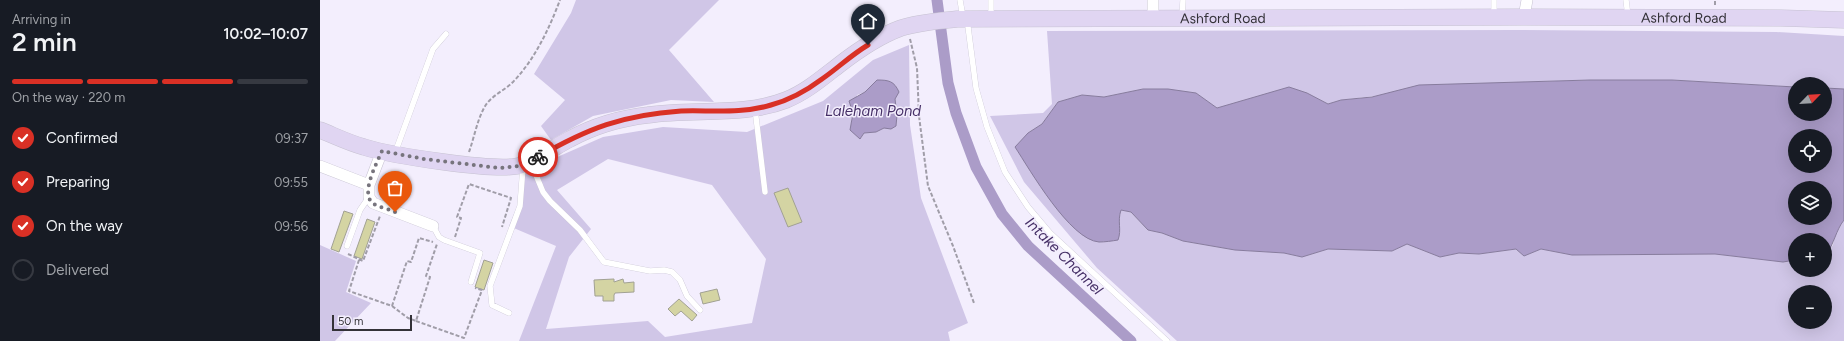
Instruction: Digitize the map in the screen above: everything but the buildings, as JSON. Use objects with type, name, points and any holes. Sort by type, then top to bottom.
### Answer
[{"type":"main road","name":"Ashford Road","points":[[526,163],[570,138],[615,121],[681,111],[755,108],[786,100],[805,91],[823,79],[860,50],[900,29],[915,25],[963,19],[1524,17],[1781,18],[1844,20]]},
{"type":"main road","points":[[320,130],[345,141],[388,152],[499,168],[526,163]]},
{"type":"street","points":[[1153,0],[1153,19]]},
{"type":"street","points":[[1524,17],[1527,0]]},
{"type":"street","points":[[388,152],[369,185],[369,197],[373,203],[433,226]]},
{"type":"street","points":[[320,166],[369,185]]},
{"type":"lane","points":[[960,0],[976,88],[986,127],[1005,172],[1028,207],[1050,233],[1167,341]]},
{"type":"lane","points":[[991,0],[992,19]]},
{"type":"lane","points":[[1182,19],[1183,0]]},
{"type":"lane","points":[[1494,0],[1494,18]]},
{"type":"lane","points":[[1626,0],[1628,18]]},
{"type":"lane","points":[[388,152],[433,49],[446,34]]},
{"type":"lane","points":[[755,108],[765,192]]},
{"type":"lane","points":[[526,163],[550,201],[580,230],[604,262],[650,271],[664,270],[672,272],[680,280],[687,296],[700,310]]},
{"type":"lane","points":[[509,313],[492,305],[490,286],[520,206],[526,163]]},
{"type":"lane","points":[[347,246],[360,210],[369,197]]},
{"type":"lane","points":[[433,226],[439,236],[480,254],[471,282]]},
{"type":"path","points":[[465,164],[483,108],[490,100],[513,82],[526,67],[548,30],[560,0]]},
{"type":"path","points":[[915,25],[916,68],[928,186],[974,303]]},
{"type":"path","points":[[453,243],[461,218],[457,217],[469,184],[511,198],[501,233]]},
{"type":"path","points":[[347,246],[348,255],[363,261],[383,207]]},
{"type":"path","points":[[392,306],[407,260],[411,262],[419,238],[437,244],[426,276],[430,277],[416,322]]},
{"type":"path","points":[[359,260],[349,291],[392,306],[416,322],[464,338],[482,290],[470,286],[471,282]]},
{"type":"shaded area","points":[[576,0],[719,0],[669,50],[714,102],[671,100],[593,116],[551,140],[541,126],[565,100],[534,74],[571,13]]},
{"type":"shaded area","points":[[1521,30],[1776,32],[1844,36],[1844,89],[1832,88],[1832,77],[1788,77],[1788,87],[1672,80],[1590,80],[1486,83],[1341,100],[1328,104],[1307,93],[1217,108],[1196,93],[1143,89],[1104,97],[1082,95],[1058,102],[1042,124],[1028,133],[1120,234],[1118,220],[1121,210],[1131,212],[1148,230],[1162,233],[1183,241],[1235,250],[1284,253],[1302,257],[1328,249],[1392,251],[1407,244],[1440,257],[1459,253],[1479,254],[1517,249],[1524,256],[1541,249],[1572,255],[1715,254],[1783,262],[1788,261],[1788,277],[1832,277],[1832,246],[1835,235],[1844,220],[1844,341],[1177,341],[1097,268],[1024,182],[990,116],[1043,113],[1052,104],[1047,31]]},
{"type":"shaded area","points":[[909,45],[910,125],[921,198],[968,323],[948,332],[950,341],[519,341],[556,246],[509,226],[520,200],[523,172],[603,137],[663,127],[747,132],[823,101],[873,60]],"holes":[[[877,80],[894,100],[897,110],[896,126],[884,128],[876,132],[864,133],[861,138],[851,121],[857,95],[865,92]],[[608,159],[712,185],[766,259],[752,323],[665,337],[648,321],[546,329],[569,257],[591,229],[557,190]]]},
{"type":"shaded area","points":[[320,245],[356,261],[346,292],[371,303],[335,341],[320,341]]},
{"type":"water","name":"Laleham Pond","points":[[877,80],[885,80],[893,83],[899,92],[895,99],[897,115],[896,126],[891,129],[884,128],[876,132],[864,133],[860,139],[850,130],[853,113],[849,101],[865,92]]},
{"type":"water","points":[[1590,80],[1672,80],[1788,87],[1788,121],[1832,121],[1832,88],[1844,89],[1844,220],[1832,244],[1832,233],[1788,233],[1788,261],[1783,262],[1715,254],[1572,255],[1541,249],[1524,256],[1516,249],[1479,254],[1459,253],[1440,257],[1407,244],[1392,251],[1328,249],[1302,257],[1284,253],[1235,250],[1183,241],[1162,233],[1148,230],[1131,212],[1121,210],[1118,240],[1099,242],[1088,238],[1076,230],[1064,217],[1041,187],[1015,147],[1028,133],[1042,124],[1058,102],[1082,95],[1104,97],[1143,89],[1168,89],[1196,93],[1217,108],[1289,87],[1307,93],[1328,104],[1341,100],[1372,97],[1419,85]]},
{"type":"waterway","name":"Intake Channel","points":[[937,0],[948,83],[956,113],[976,167],[1002,214],[1028,246],[1131,341]]},
{"type":"way so far","points":[[395,212],[373,203],[369,197],[369,185],[382,151],[424,159],[499,168],[523,165],[538,157]]},
{"type":"route","points":[[538,157],[570,138],[590,129],[615,121],[681,111],[752,109],[769,106],[805,91],[868,45]]}]
